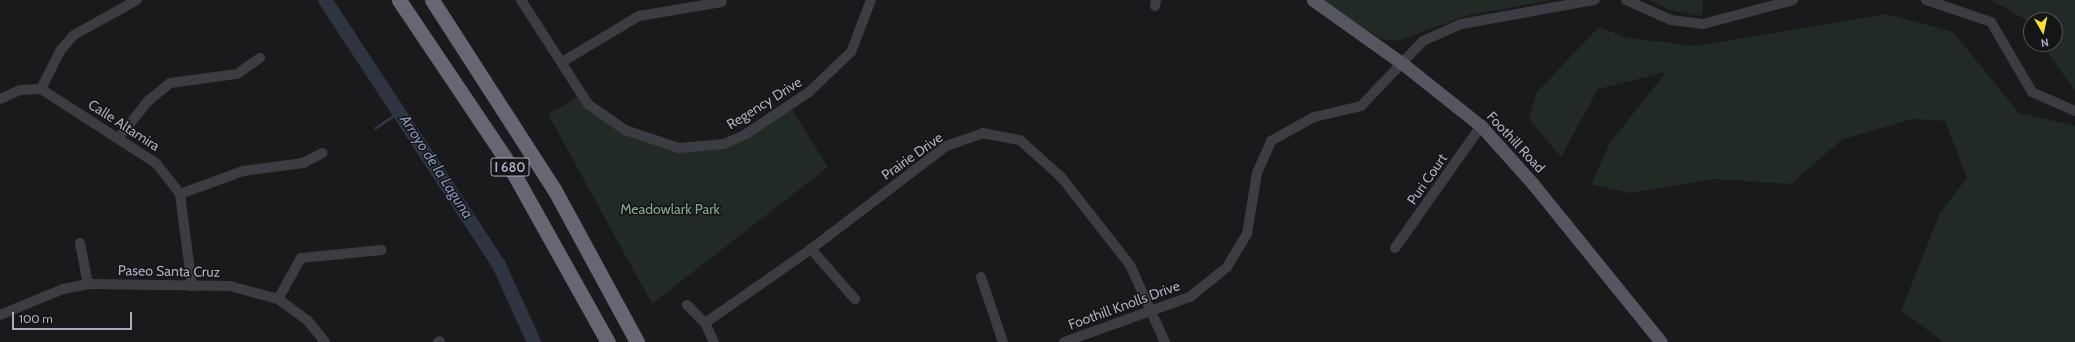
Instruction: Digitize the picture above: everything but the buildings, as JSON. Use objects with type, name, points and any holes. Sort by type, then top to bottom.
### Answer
[{"type":"highway","name":"I 680","points":[[399,0],[505,158],[608,342]]},
{"type":"highway","name":"I 680","points":[[432,0],[554,189],[637,342]]},
{"type":"main road","name":"Foothill Road","points":[[1313,0],[1403,64],[1481,126],[1533,184],[1661,342]]},
{"type":"street","points":[[0,98],[20,90],[41,90],[60,51],[74,35],[137,0]]},
{"type":"street","name":"Regency Drive","points":[[521,0],[588,104],[625,130],[679,148],[724,144],[746,134],[832,74],[852,52],[871,0]]},
{"type":"street","name":"Foothill Knolls Drive","points":[[1064,342],[1190,297],[1227,267],[1248,234],[1258,173],[1271,141],[1314,117],[1361,106],[1403,64],[1423,41],[1447,29],[1595,0]]},
{"type":"street","points":[[1626,0],[1671,20],[1703,24],[1793,0]]},
{"type":"street","points":[[1926,0],[1992,22],[2032,92],[2075,111]]},
{"type":"street","points":[[562,62],[639,16],[722,2]]},
{"type":"street","points":[[120,136],[148,101],[170,83],[236,74],[260,58]]},
{"type":"street","name":"Calle Altamira","points":[[41,90],[120,136],[156,162],[180,194],[192,286]]},
{"type":"street","name":"Puri Court","points":[[1395,248],[1481,126]]},
{"type":"street","name":"Prairie Drive","points":[[705,323],[811,249],[946,146],[983,133],[1020,140],[1062,178],[1130,265],[1154,310],[1165,342]]},
{"type":"street","points":[[180,194],[244,171],[303,163],[323,153]]},
{"type":"street","points":[[80,243],[88,284]]},
{"type":"street","points":[[811,249],[855,299]]},
{"type":"street","points":[[278,299],[301,258],[382,250]]},
{"type":"street","points":[[981,277],[1003,342]]},
{"type":"street","name":"Paseo Santa Cruz","points":[[0,315],[63,289],[88,284],[230,286],[278,299],[308,321],[325,342]]},
{"type":"street","points":[[687,305],[705,323],[714,342]]},
{"type":"green space","points":[[1321,0],[1553,0],[1469,15],[1397,41],[1381,39]]},
{"type":"green space","points":[[1650,0],[1703,0],[1702,16],[1669,10]]},
{"type":"green space","points":[[1991,0],[2075,0],[2075,91],[2048,52],[2063,52],[2063,12],[2023,12],[2023,18]]},
{"type":"green space","points":[[1885,14],[1953,32],[2019,113],[2075,126],[2075,342],[1944,342],[1901,311],[1940,213],[1967,178],[1945,121],[1912,119],[1841,140],[1791,184],[1714,179],[1628,193],[1591,184],[1610,143],[1666,72],[1598,89],[1561,157],[1529,119],[1537,92],[1599,27],[1627,38],[1697,46]]},
{"type":"green space","name":"Meadowlark Park","points":[[581,95],[591,107],[660,144],[725,141],[789,105],[828,167],[652,304],[548,114]]},
{"type":"waterway","name":"Arroyo de la Laguna","points":[[325,0],[498,263],[534,342]]},
{"type":"waterway","points":[[375,128],[400,111]]}]
